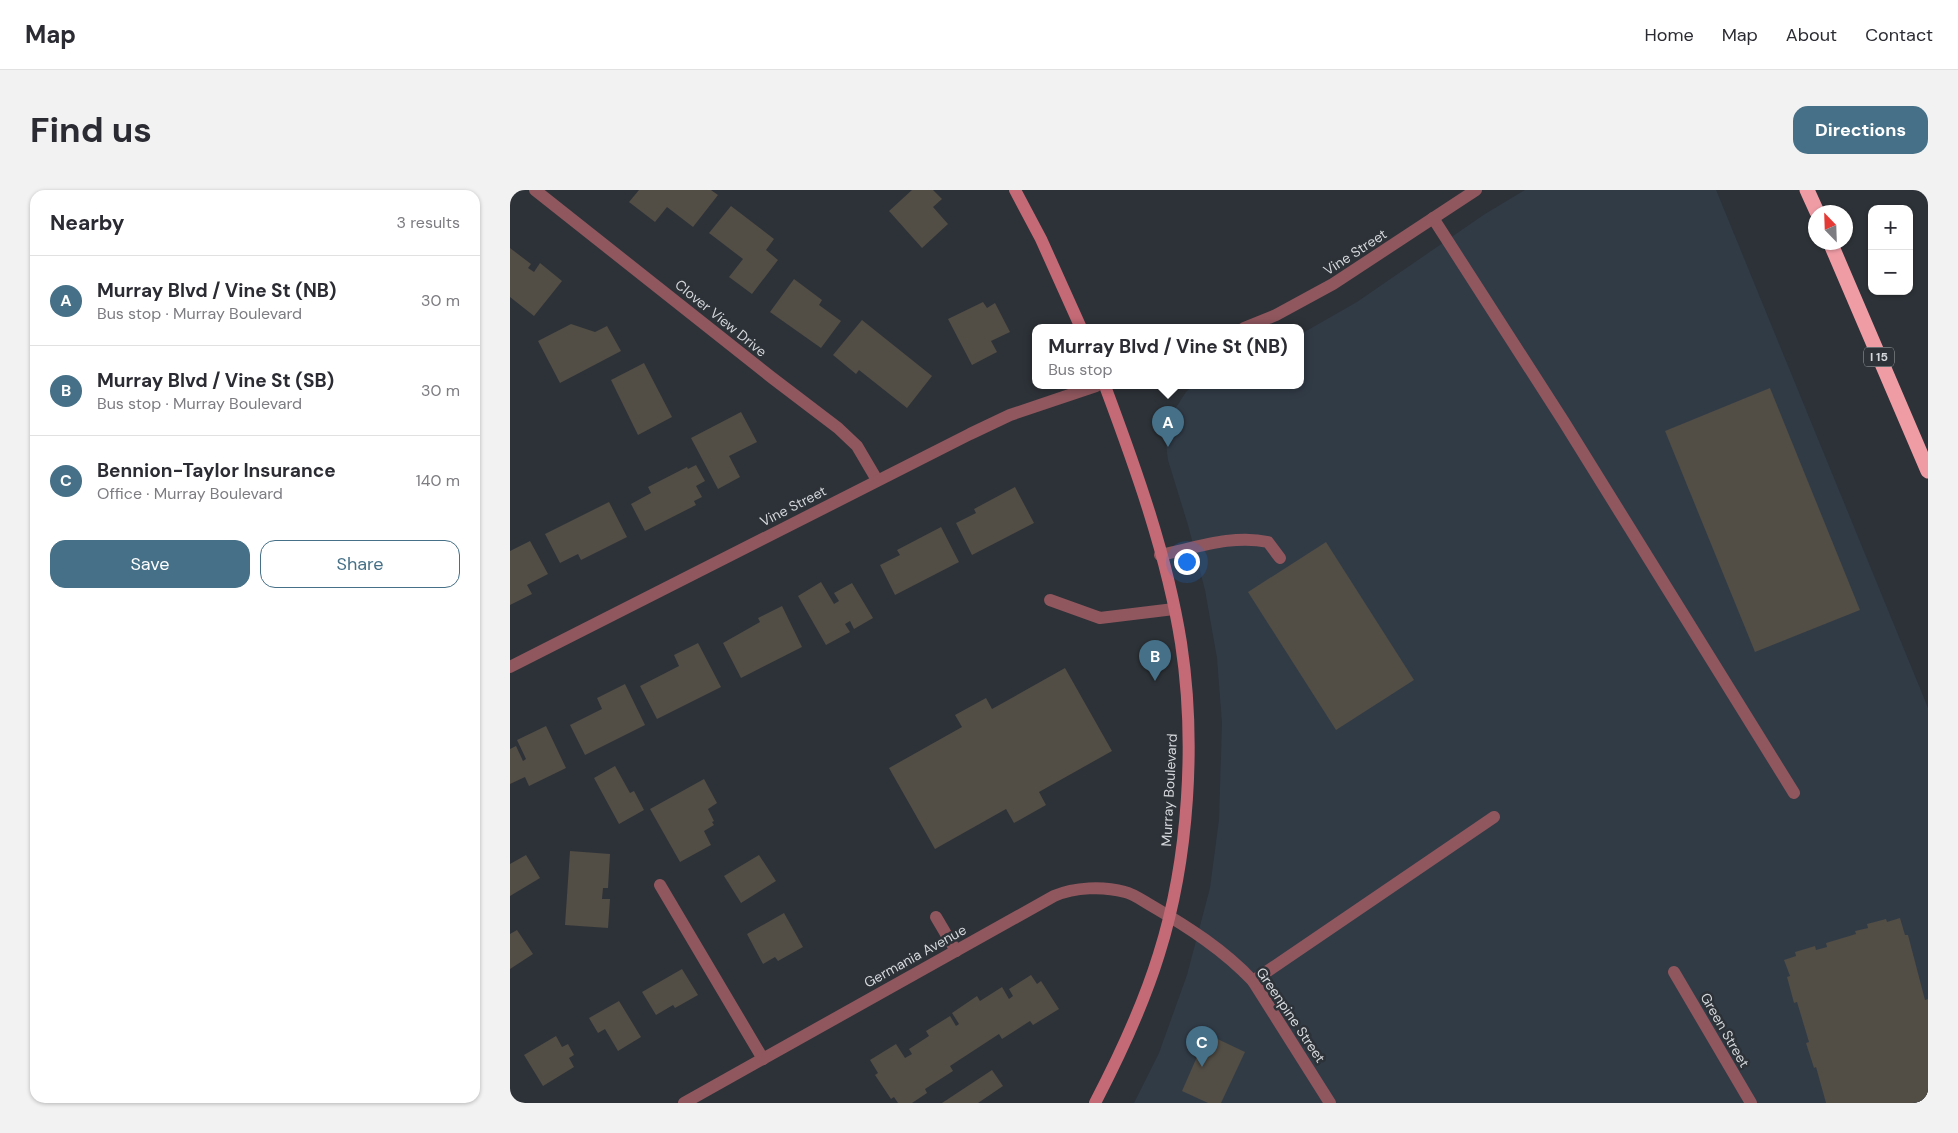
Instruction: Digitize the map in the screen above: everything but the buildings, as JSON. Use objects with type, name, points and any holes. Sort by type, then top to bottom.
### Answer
[{"type":"highway","points":[[1807,190],[1814,205]]},
{"type":"highway","name":"I 15","points":[[1833,250],[1928,471]]},
{"type":"main road","points":[[1014,190],[1041,239],[1079,324]]},
{"type":"main road","name":"Murray Boulevard","points":[[1096,1103],[1128,1040],[1159,955],[1170,916],[1179,865],[1189,748],[1185,683],[1174,609],[1143,495],[1106,389]]},
{"type":"street","name":"Clover View Drive","points":[[535,190],[838,428],[857,446],[877,480]]},
{"type":"street","name":"Vine Street","points":[[1254,324],[1276,315],[1333,284],[1476,190]]},
{"type":"street","points":[[1433,218],[1564,422],[1794,793]]},
{"type":"street","name":"Vine Street","points":[[510,667],[877,480],[1010,415],[1087,389]]},
{"type":"street","points":[[1160,555],[1237,539],[1254,539],[1268,542],[1280,558]]},
{"type":"street","points":[[1050,600],[1100,618],[1174,609]]},
{"type":"street","points":[[1253,981],[1494,817]]},
{"type":"street","points":[[660,885],[763,1059]]},
{"type":"street","name":"Germania Avenue","points":[[684,1103],[1054,896],[1075,890],[1106,889],[1126,892],[1170,916]]},
{"type":"street","name":"Greenpine Street","points":[[1170,916],[1219,949],[1253,981],[1330,1103]]},
{"type":"street","points":[[936,917],[956,951]]},
{"type":"street","name":"Green Street","points":[[1674,972],[1751,1103]]},
{"type":"shaded area","points":[[1525,190],[1716,190],[1928,708],[1928,1103],[1134,1103],[1159,1053],[1187,975],[1210,888],[1219,820],[1222,723],[1217,658],[1205,590],[1168,460],[1166,444],[1168,427],[1175,409],[1189,389],[1304,389],[1304,332],[1357,302],[1485,214]]},
{"type":"place","name":"Murray Blvd / Vine St (NB)","points":[[1168,447]]},
{"type":"place","name":"Murray Blvd / Vine St (SB)","points":[[1155,681]]},
{"type":"place","name":"Bennion-Taylor Insurance","points":[[1202,1067]]}]
